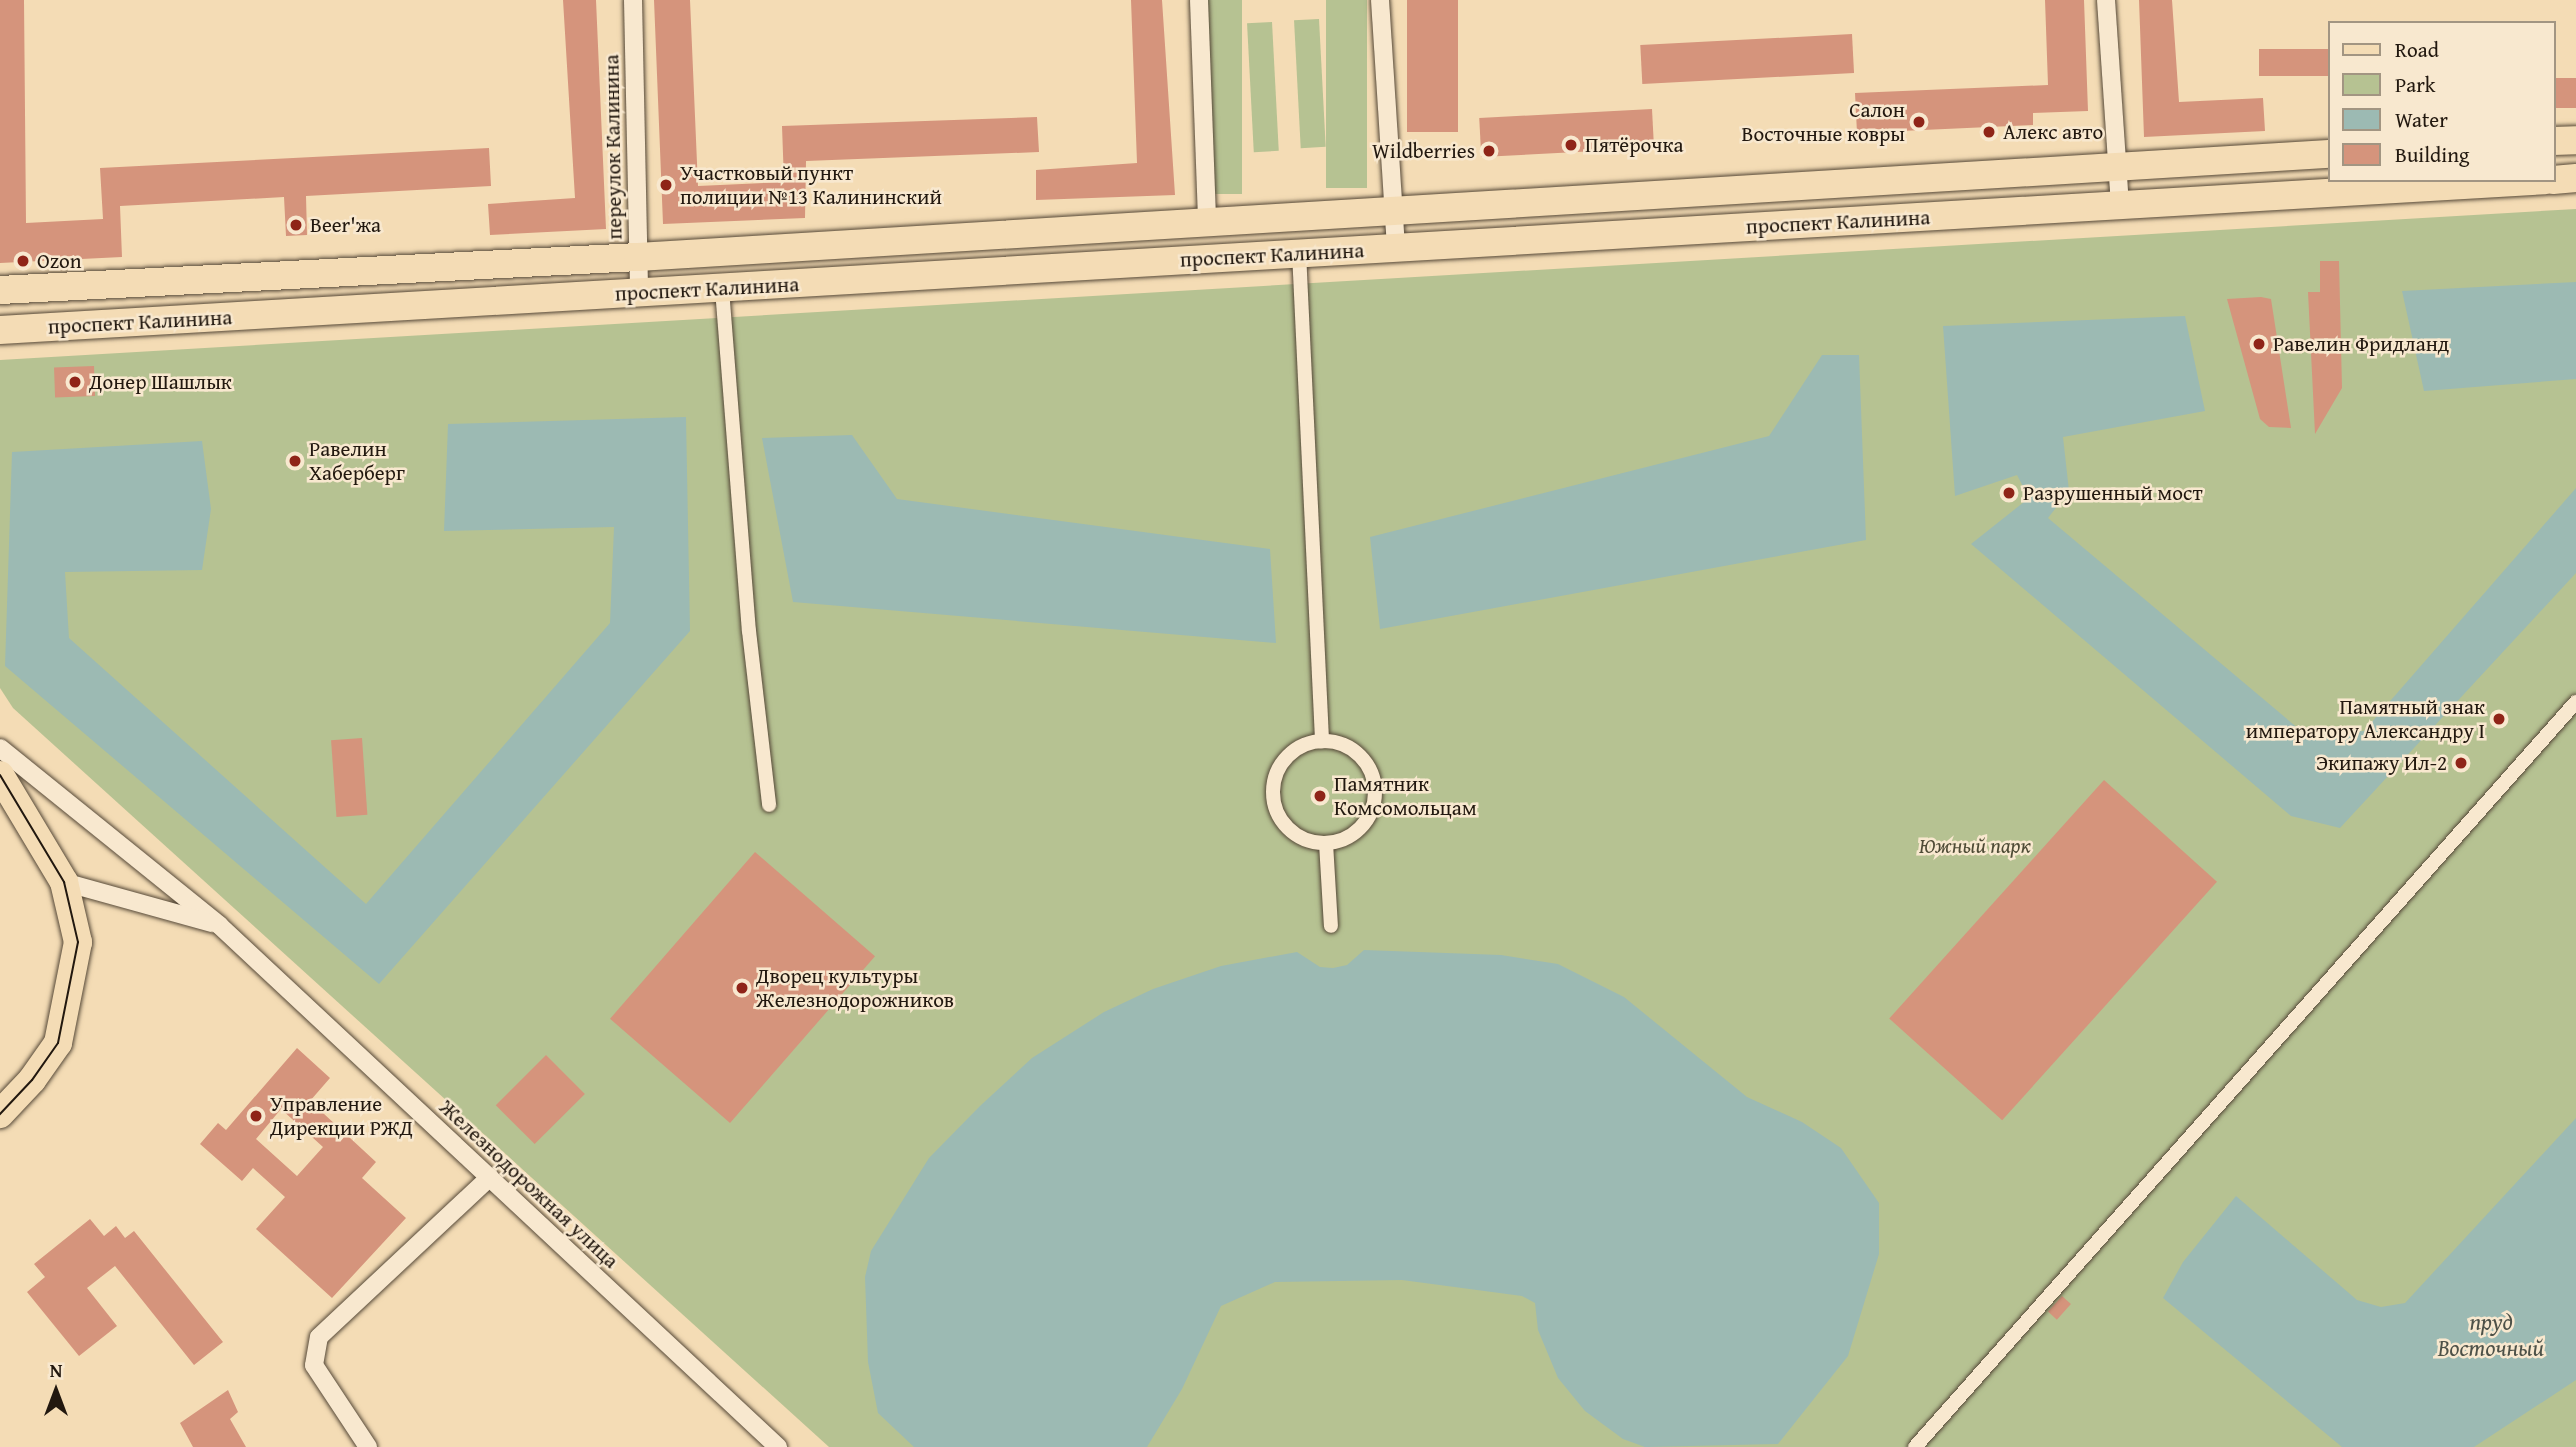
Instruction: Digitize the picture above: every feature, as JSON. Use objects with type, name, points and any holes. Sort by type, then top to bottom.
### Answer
[{"type":"main road","points":[[2555,141],[2576,140]]},
{"type":"main road","name":"проспект Калинина","points":[[0,290],[638,257],[2328,154]]},
{"type":"main road","points":[[2555,180],[2576,178]]},
{"type":"main road","name":"проспект Калинина","points":[[0,330],[2511,182]]},
{"type":"main road","points":[[0,775],[64,882],[78,942],[64,1024],[44,1065],[0,1114]]},
{"type":"street","name":"переулок Калинина","points":[[634,0],[639,294]]},
{"type":"street","points":[[1199,0],[1207,221]]},
{"type":"street","points":[[1380,0],[1396,248]]},
{"type":"street","points":[[2106,0],[2120,205]]},
{"type":"street","points":[[1299,252],[1322,741]]},
{"type":"street","points":[[722,289],[727,388],[749,631],[769,805]]},
{"type":"street","points":[[1915,1447],[2576,702]]},
{"type":"street","points":[[1322,741],[1337,743],[1362,757],[1370,769],[1375,797],[1368,818],[1354,834],[1326,843],[1300,837],[1290,830],[1275,807],[1273,794],[1287,758],[1309,743],[1322,741]]},
{"type":"street","name":"Железнодорожная улица","points":[[0,748],[219,925],[778,1447]]},
{"type":"street","points":[[1326,843],[1331,926]]},
{"type":"street","name":"Железнодорожная улица","points":[[64,882],[219,925]]},
{"type":"street","points":[[368,1447],[314,1365],[319,1337],[490,1177]]},
{"type":"green space","points":[[1203,0],[1242,0],[1242,194],[1203,194]]},
{"type":"green space","points":[[1326,0],[1367,0],[1367,188],[1326,188]]},
{"type":"green space","points":[[1319,19],[1326,147],[1301,148],[1294,20]]},
{"type":"green space","points":[[1272,22],[1279,151],[1254,152],[1247,23]]},
{"type":"green space","name":"Южный парк","points":[[2576,209],[2576,1447],[829,1447],[13,708],[0,688],[0,360]]},
{"type":"water","points":[[2576,282],[2576,379],[2424,391],[2402,291]]},
{"type":"water","points":[[2185,316],[2205,411],[2063,437],[2069,491],[2048,518],[2306,735],[2364,731],[2576,488],[2576,573],[2340,828],[2291,816],[1971,544],[2029,498],[2017,475],[1955,496],[1943,326]]},
{"type":"water","points":[[1822,355],[1859,355],[1866,540],[1380,629],[1370,537],[1769,436]]},
{"type":"water","points":[[686,417],[690,631],[379,984],[5,666],[12,452],[202,441],[211,509],[202,570],[65,572],[69,638],[366,904],[610,623],[614,527],[444,531],[448,424]]},
{"type":"water","points":[[852,435],[897,499],[1270,549],[1276,643],[793,602],[762,438]]},
{"type":"water","points":[[1364,950],[1501,955],[1558,964],[1624,997],[1747,1097],[1802,1122],[1841,1148],[1879,1203],[1879,1254],[1848,1356],[1778,1444],[1645,1447],[1623,1439],[1585,1411],[1558,1378],[1538,1330],[1535,1303],[1522,1296],[1402,1280],[1275,1282],[1221,1306],[1182,1389],[1147,1447],[914,1447],[878,1413],[868,1362],[865,1277],[871,1251],[929,1158],[980,1106],[1032,1058],[1104,1012],[1153,989],[1221,966],[1297,952],[1320,967],[1333,968],[1347,965]]},
{"type":"water","name":"пруд Восточный","points":[[2576,1118],[2576,1380],[2474,1447],[2342,1447],[2163,1298],[2183,1262],[2236,1196],[2357,1300],[2381,1307],[2405,1303]]},
{"type":"building","points":[[0,0],[24,0],[26,223],[103,219],[100,168],[489,148],[491,186],[306,196],[307,235],[286,236],[284,197],[120,206],[122,257],[0,263]]},
{"type":"building","points":[[563,0],[596,0],[606,229],[490,235],[488,204],[575,198]]},
{"type":"building","points":[[654,0],[690,0],[698,186],[784,182],[782,126],[1037,117],[1039,152],[806,161],[805,218],[663,224]]},
{"type":"building","points":[[1131,0],[1162,0],[1175,195],[1036,200],[1036,170],[1137,163]]},
{"type":"building","points":[[1407,0],[1458,0],[1458,132],[1407,132]]},
{"type":"building","points":[[2045,0],[2084,0],[2088,111],[2033,113],[2033,125],[1857,133],[1855,93],[2048,85]]},
{"type":"building","points":[[2139,0],[2172,0],[2179,102],[2263,98],[2265,131],[2144,137]]},
{"type":"building","points":[[1852,34],[1854,73],[1642,84],[1640,45]]},
{"type":"building","points":[[2259,49],[2328,49],[2328,76],[2259,76]]},
{"type":"building","points":[[2555,78],[2576,78],[2576,108],[2555,108]]},
{"type":"building","points":[[1652,109],[1654,148],[1481,157],[1479,118]]},
{"type":"building","points":[[2320,261],[2339,261],[2342,388],[2315,434],[2308,292],[2320,292]]},
{"type":"building","points":[[2227,299],[2271,299],[2291,428],[2269,427],[2260,419]]},
{"type":"building","name":"Донер Шашлык","points":[[94,366],[95,396],[55,397],[54,367]]},
{"type":"building","points":[[362,738],[367,815],[336,817],[331,740]]},
{"type":"building","points":[[2104,780],[2217,882],[2002,1120],[1889,1019]]},
{"type":"building","name":"Дворец культуры Железнодорожников","points":[[755,852],[875,956],[730,1123],[610,1019]]},
{"type":"building","points":[[297,1048],[330,1078],[310,1101],[376,1162],[362,1178],[406,1218],[332,1298],[256,1229],[285,1197],[253,1168],[242,1181],[200,1144],[218,1123],[226,1130]],"holes":[[[281,1109],[323,1147],[297,1176],[256,1139]]]},
{"type":"building","points":[[546,1055],[585,1094],[535,1144],[496,1105]]},
{"type":"building","points":[[90,1219],[104,1236],[116,1226],[125,1238],[134,1231],[223,1342],[194,1365],[115,1266],[87,1288],[117,1326],[79,1356],[27,1292],[45,1277],[34,1264]]},
{"type":"building","points":[[2062,1296],[2071,1304],[2057,1320],[2048,1312]]},
{"type":"building","points":[[228,1390],[238,1412],[230,1419],[246,1447],[193,1447],[180,1423]]},
{"type":"tram line","points":[[0,775],[64,882],[78,942],[58,1043],[32,1080],[0,1114]]},
{"type":"place","name":"Салон Восточные ковры","points":[[1919,122]]},
{"type":"place","name":"Алекс авто","points":[[1989,132]]},
{"type":"place","name":"Пятёрочка","points":[[1571,145]]},
{"type":"place","name":"Wildberries","points":[[1489,151]]},
{"type":"place","name":"Участковый пункт полиции №13 Калининский","points":[[666,185]]},
{"type":"place","name":"Beer'жа","points":[[296,225]]},
{"type":"place","name":"Ozon","points":[[23,261]]},
{"type":"place","name":"Равелин Фридланд","points":[[2259,344]]},
{"type":"place","name":"Донер Шашлык","points":[[75,382]]},
{"type":"place","name":"Равелин Хаберберг","points":[[295,461]]},
{"type":"place","name":"Разрушенный мост","points":[[2009,493]]},
{"type":"place","name":"Памятный знак императору Александру I","points":[[2499,719]]},
{"type":"place","name":"Экипажу Ил-2","points":[[2461,763]]},
{"type":"place","name":"Памятник Комсомольцам","points":[[1320,796]]},
{"type":"place","name":"Дворец культуры Железнодорожников","points":[[742,988]]},
{"type":"place","name":"Управление Дирекции РЖД","points":[[256,1116]]}]
